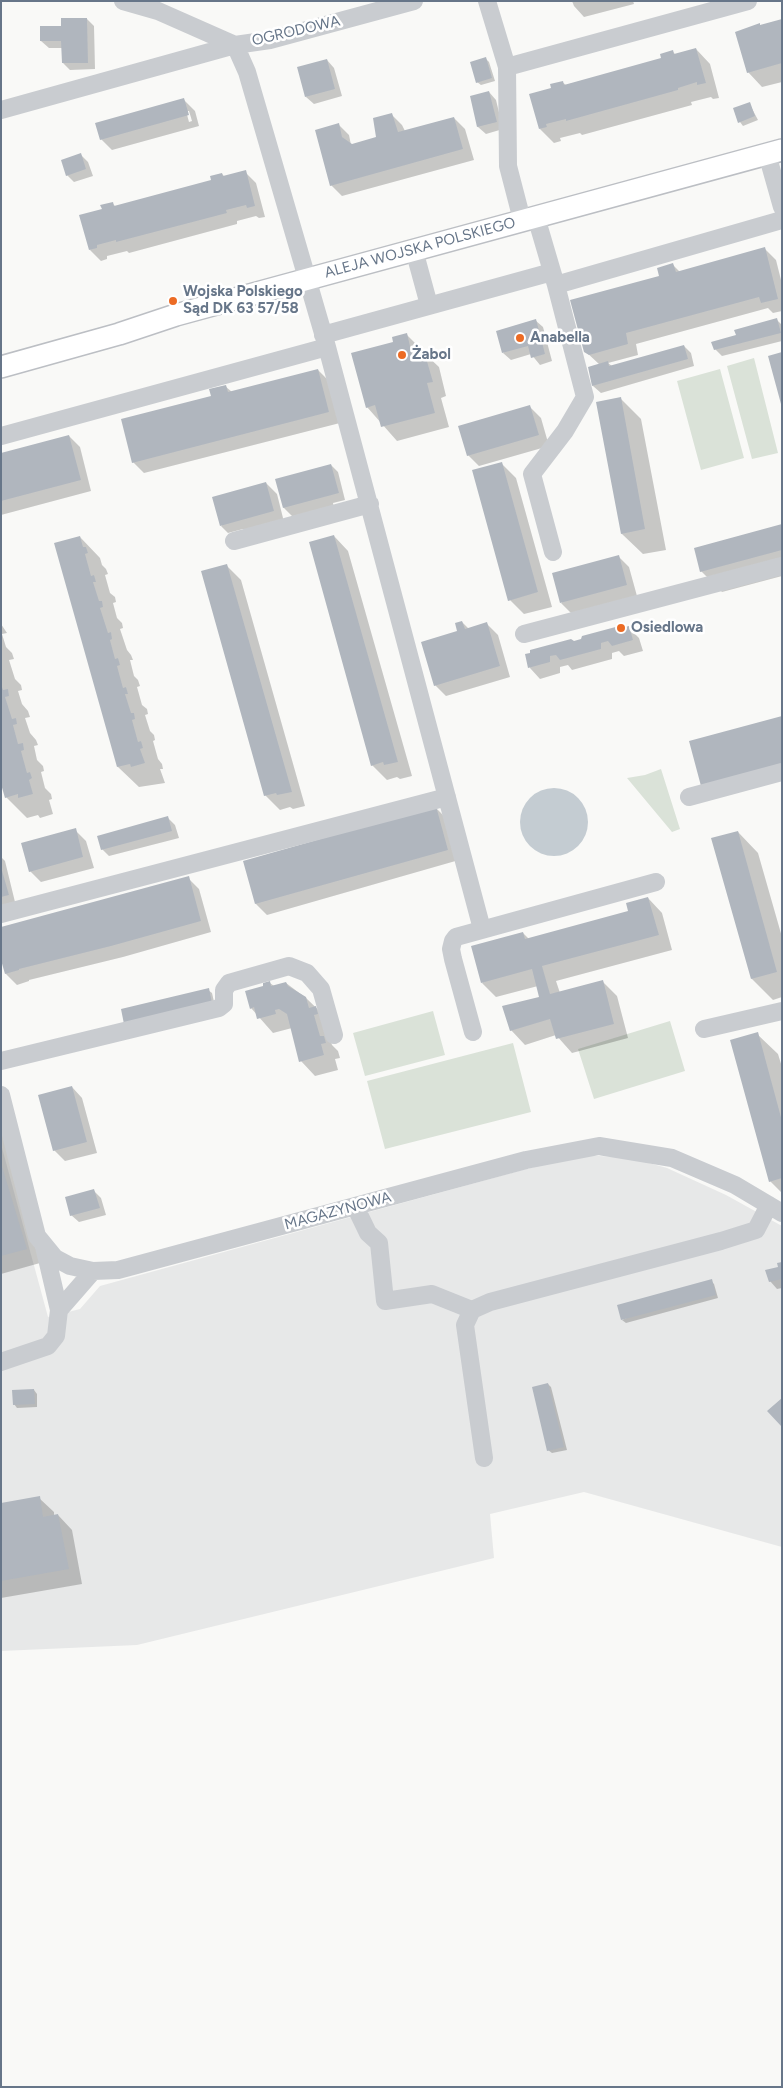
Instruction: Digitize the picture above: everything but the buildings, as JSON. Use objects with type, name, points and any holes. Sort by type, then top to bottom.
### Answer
[{"type":"main road","name":"ALEJA WOJSKA POLSKIEGO","points":[[1,367],[119,334],[176,315],[774,152]]},
{"type":"street","name":"OGRODOWA","points":[[123,1],[158,11],[235,44],[270,40],[414,1]]},
{"type":"street","points":[[487,1],[507,67],[508,166],[554,278],[585,396],[565,431],[532,474],[553,552]]},
{"type":"street","points":[[507,67],[748,1]]},
{"type":"street","points":[[1,110],[235,44],[247,72],[325,341],[482,929]]},
{"type":"street","points":[[774,152],[782,207]]},
{"type":"street","points":[[1,436],[325,341],[430,305],[554,278],[782,220]]},
{"type":"street","points":[[414,250],[430,305]]},
{"type":"street","points":[[234,541],[370,504]]},
{"type":"street","points":[[524,634],[782,566]]},
{"type":"street","points":[[689,797],[782,772]]},
{"type":"street","points":[[1,914],[447,797]]},
{"type":"street","points":[[473,1032],[451,949],[456,937],[656,882]]},
{"type":"street","points":[[1,1060],[219,1008],[224,1004],[224,990],[229,983],[289,966],[307,973],[321,989],[334,1036]]},
{"type":"street","points":[[704,1029],[782,1012]]},
{"type":"street","name":"MAGAZYNOWA","points":[[1,1095],[38,1236],[55,1258],[70,1266],[93,1271],[118,1270],[526,1160],[599,1146],[672,1158],[734,1185],[775,1209]]},
{"type":"street","points":[[355,1206],[368,1233],[378,1243],[385,1300],[432,1294],[472,1310]]},
{"type":"street","points":[[484,1458],[465,1325],[472,1310],[490,1302],[756,1230],[775,1209]]},
{"type":"street","points":[[1,1362],[48,1346],[56,1336],[59,1310],[44,1245]]},
{"type":"street","points":[[59,1310],[93,1271]]},
{"type":"shaded area","points":[[754,358],[778,453],[752,459],[727,366]]},
{"type":"shaded area","points":[[720,369],[744,458],[701,470],[677,381]]},
{"type":"shaded area","points":[[661,769],[680,829],[672,832],[627,778],[645,775]]},
{"type":"shaded area","points":[[547,788],[561,788],[573,793],[583,803],[588,815],[588,829],[583,841],[573,851],[561,856],[547,856],[535,851],[525,841],[520,829],[520,815],[525,803],[535,793]]},
{"type":"shaded area","points":[[433,1011],[445,1055],[365,1076],[353,1033]]},
{"type":"shaded area","points":[[670,1021],[685,1071],[594,1099],[578,1049]]},
{"type":"shaded area","points":[[513,1043],[531,1112],[385,1149],[367,1081]]},
{"type":"shaded area","points":[[1,1144],[48,1317],[80,1309],[100,1286],[583,1155],[631,1158],[667,1168],[726,1195],[782,1226],[782,1547],[584,1492],[490,1514],[494,1558],[137,1645],[1,1651]]},
{"type":"place","name":"Wojska Polskiego Sąd DK 63 57/58","points":[[173,301]]},
{"type":"place","name":"Anabella","points":[[520,338]]},
{"type":"place","name":"Żabol","points":[[402,355]]},
{"type":"place","name":"Osiedlowa","points":[[621,628]]}]
